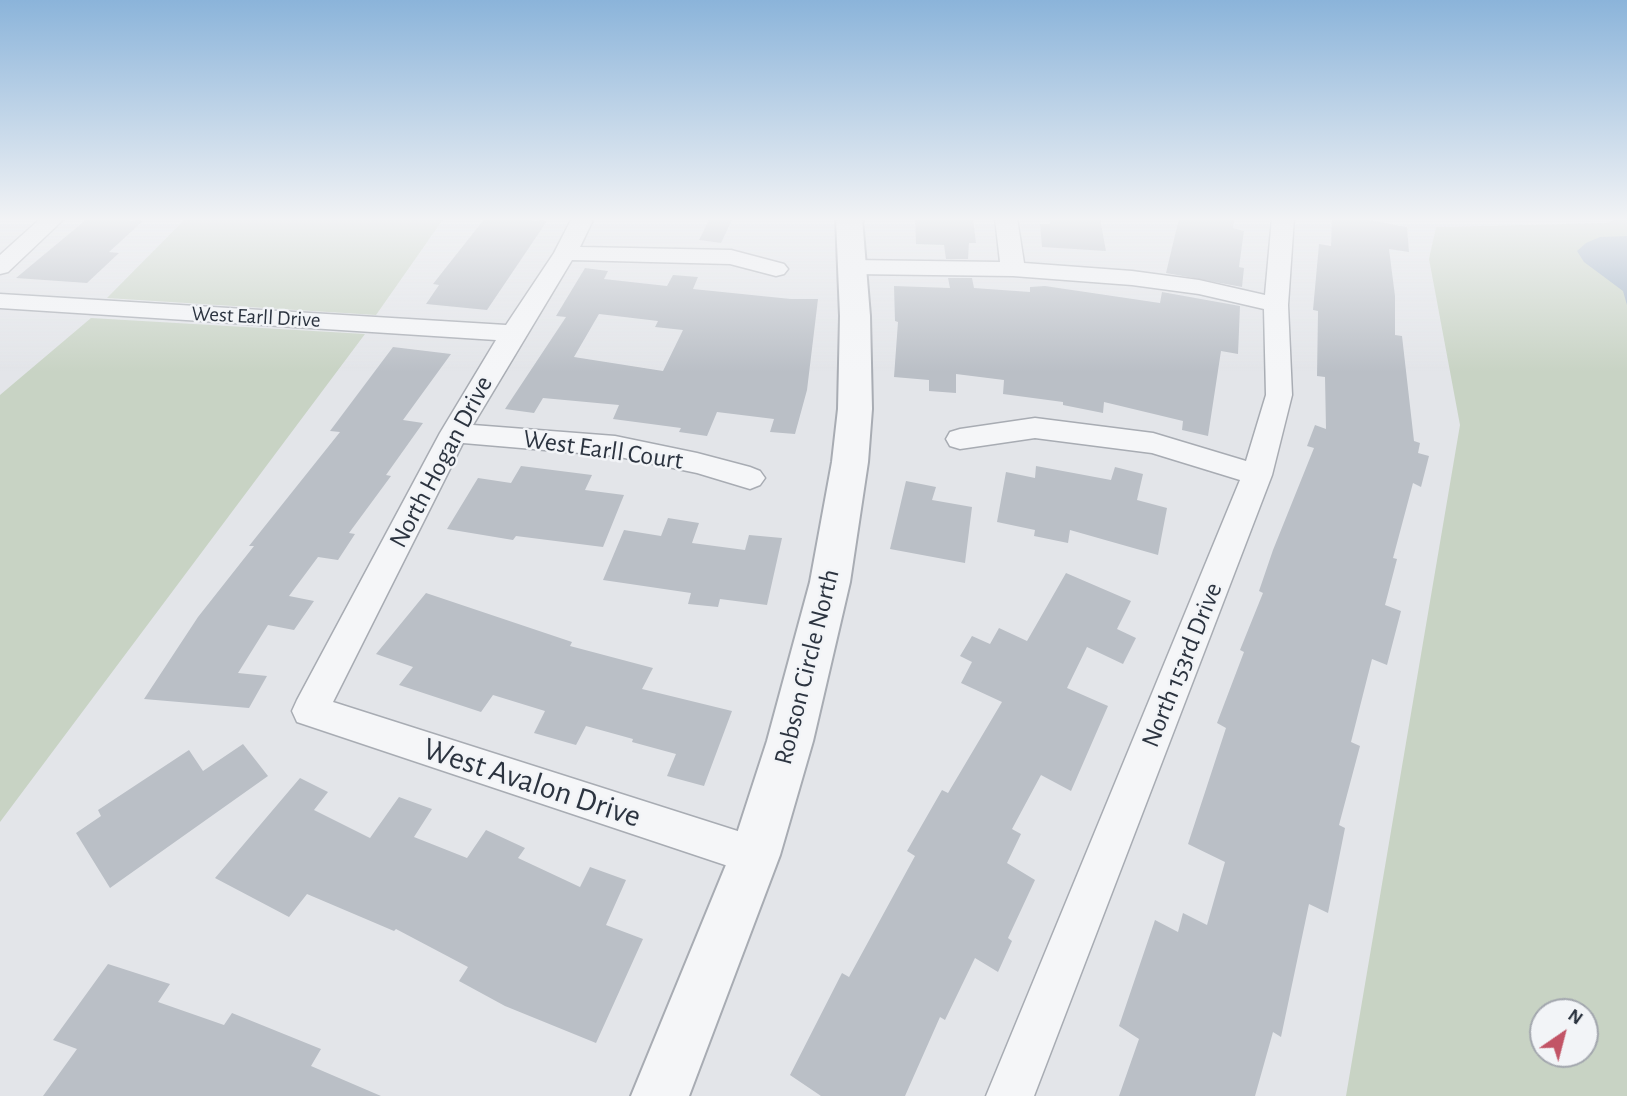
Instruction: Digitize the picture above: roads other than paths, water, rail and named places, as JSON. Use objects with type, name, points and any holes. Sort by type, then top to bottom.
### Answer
[{"type":"street","name":"North Hogan Drive","points":[[310,711],[454,433],[513,332],[554,269]]},
{"type":"street","name":"Robson Circle North","points":[[660,1096],[755,855],[815,649],[840,528],[855,409],[852,269]]},
{"type":"street","points":[[1015,269],[1172,283],[1276,305]]},
{"type":"street","name":"North 153rd Drive","points":[[1010,1096],[1257,475],[1279,395],[1276,305],[1279,269]]},
{"type":"street","name":"West Earll Drive","points":[[0,301],[513,332]]},
{"type":"street","points":[[960,439],[1035,428],[1153,443],[1257,475]]},
{"type":"street","name":"West Earll Court","points":[[454,433],[615,446],[697,463],[750,478]]},
{"type":"street","name":"West Avalon Drive","points":[[310,711],[755,855]]},
{"type":"water","points":[[1594,269],[1627,269],[1627,305],[1623,291]]}]
